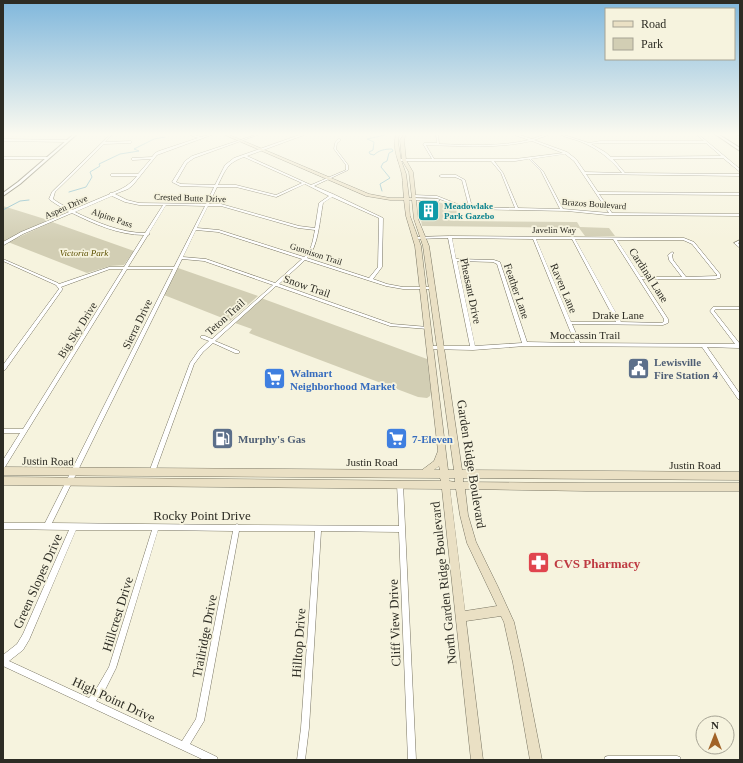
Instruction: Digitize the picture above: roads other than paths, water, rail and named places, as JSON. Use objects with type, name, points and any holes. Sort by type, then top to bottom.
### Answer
[{"type":"main road","name":"Brazos Boulevard","points":[[309,170],[368,195],[390,199],[406,197]]},
{"type":"main road","name":"Brazos Boulevard","points":[[319,170],[377,193],[414,198]]},
{"type":"main road","points":[[402,170],[408,216],[418,246],[435,383],[445,381],[427,250],[418,226],[410,170]]},
{"type":"main road","name":"Garden Ridge Boulevard","points":[[445,381],[459,485],[468,533],[504,610],[513,637],[536,760]]},
{"type":"main road","name":"North Garden Ridge Boulevard","points":[[435,383],[477,760]]},
{"type":"main road","points":[[422,474],[431,469],[437,463],[442,446]]},
{"type":"main road","name":"Justin Road","points":[[3,471],[740,476]]},
{"type":"main road","points":[[239,483],[241,472]]},
{"type":"main road","points":[[582,476],[588,487]]},
{"type":"main road","points":[[691,476],[697,487]]},
{"type":"main road","name":"Justin Road","points":[[3,481],[588,487],[740,487]]},
{"type":"main road","points":[[460,616],[504,610]]},
{"type":"street","points":[[3,195],[34,170]]},
{"type":"street","name":"Alpine Pass","points":[[77,170],[51,197],[52,200],[73,211],[120,230],[129,233],[148,234]]},
{"type":"street","name":"Aspen Drive","points":[[3,244],[22,233],[127,188],[144,170]]},
{"type":"street","points":[[181,170],[174,182],[180,185],[242,187],[276,196],[305,183]]},
{"type":"street","name":"Sierra Drive","points":[[47,526],[225,170]]},
{"type":"street","points":[[275,170],[381,218],[380,267],[370,280]]},
{"type":"street","points":[[312,186],[347,170]]},
{"type":"street","points":[[499,170],[516,209]]},
{"type":"street","points":[[541,170],[562,210]]},
{"type":"street","points":[[581,170],[611,214]]},
{"type":"street","points":[[621,170],[625,174]]},
{"type":"street","points":[[584,174],[740,175]]},
{"type":"street","points":[[112,175],[140,175]]},
{"type":"street","points":[[441,176],[456,176],[464,180],[471,208]]},
{"type":"street","points":[[597,193],[740,194]]},
{"type":"street","name":"Crested Butte Drive","points":[[111,194],[132,203],[207,204],[226,206],[299,228],[316,229]]},
{"type":"street","name":"Teton Trail","points":[[152,472],[192,363],[211,341],[304,259],[313,248],[321,202],[332,196]]},
{"type":"street","name":"Brazos Boulevard","points":[[414,198],[434,200],[460,207],[471,208],[562,210],[611,214],[740,216]]},
{"type":"street","name":"Big Sky Drive","points":[[3,465],[148,234],[165,204]]},
{"type":"street","name":"Gunnison Trail","points":[[195,229],[218,231],[370,280],[398,287],[432,288]]},
{"type":"street","name":"Pheasant Drive","points":[[450,237],[473,348]]},
{"type":"street","name":"Javelin Way","points":[[416,238],[680,238],[691,241],[717,272],[718,277],[685,278]]},
{"type":"street","name":"Raven Lane","points":[[534,238],[578,344]]},
{"type":"street","points":[[573,238],[619,324]]},
{"type":"street","name":"Cardinal Lane","points":[[614,238],[666,319],[666,322]]},
{"type":"street","points":[[738,241],[740,247]]},
{"type":"street","points":[[672,253],[670,255],[671,260],[685,278]]},
{"type":"street","name":"Snow Trail","points":[[181,258],[205,260],[392,325],[428,328]]},
{"type":"street","points":[[3,260],[59,286],[102,270],[126,267],[176,268]]},
{"type":"street","name":"Feather Lane","points":[[455,260],[499,262],[525,344]]},
{"type":"street","points":[[640,278],[685,278]]},
{"type":"street","points":[[3,369],[56,297],[61,289],[59,286]]},
{"type":"street","points":[[740,308],[712,309],[740,346]]},
{"type":"street","name":"Drake Lane","points":[[570,323],[663,324],[666,322]]},
{"type":"street","points":[[203,337],[237,352]]},
{"type":"street","name":"Moccassin Trail","points":[[430,348],[473,348],[525,344],[740,346]]},
{"type":"street","points":[[704,346],[740,398]]},
{"type":"street","points":[[3,431],[24,431]]},
{"type":"street","name":"Cliff View Drive","points":[[400,484],[412,760]]},
{"type":"street","name":"Rocky Point Drive","points":[[3,526],[402,529]]},
{"type":"street","name":"Green Slopes Drive","points":[[3,661],[20,647],[26,637],[74,526]]},
{"type":"street","name":"Hillcrest Drive","points":[[90,702],[101,689],[112,668],[156,527]]},
{"type":"street","name":"Trailridge Drive","points":[[184,746],[200,721],[237,527]]},
{"type":"street","name":"Hilltop Drive","points":[[301,760],[306,728],[318,528]]},
{"type":"street","name":"High Point Drive","points":[[3,661],[214,760]]},
{"type":"street","points":[[608,760],[677,760]]},
{"type":"waterway","points":[[69,192],[86,187],[92,177],[90,172],[94,170]]},
{"type":"waterway","points":[[382,191],[380,184],[390,178],[383,170]]},
{"type":"waterway","points":[[3,210],[20,201],[29,200]]},
{"type":"place","name":"Meadowlake Park Gazebo","points":[[429,211]]},
{"type":"place","name":"Lewisville Fire Station 4","points":[[638,368]]},
{"type":"place","name":"Walmart Neighborhood Market","points":[[275,379]]},
{"type":"place","name":"Murphy's Gas","points":[[223,439]]},
{"type":"place","name":"7-Eleven","points":[[396,439]]},
{"type":"place","name":"CVS Pharmacy","points":[[539,563]]},
{"type":"park label","name":"Victoria Park","points":[[84,253]]}]
